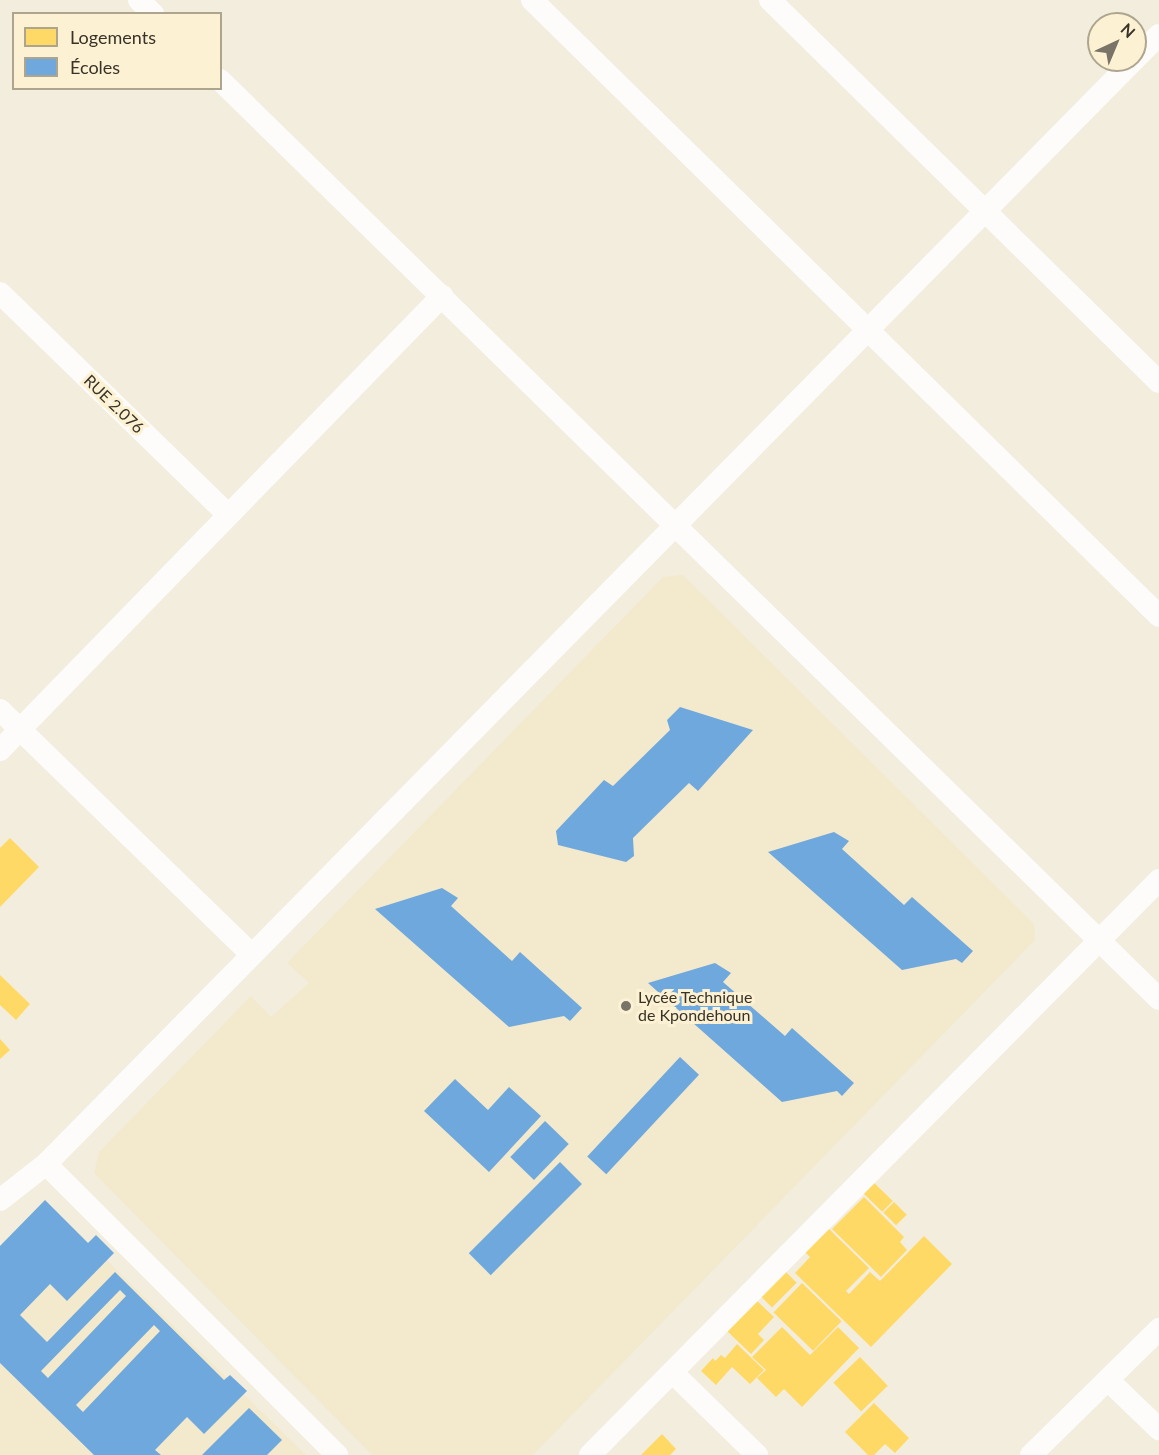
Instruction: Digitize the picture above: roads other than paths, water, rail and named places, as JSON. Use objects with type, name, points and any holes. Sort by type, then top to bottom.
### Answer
[{"type":"street","points":[[139,0],[151,12]]},
{"type":"street","points":[[532,0],[1159,616]]},
{"type":"street","points":[[770,0],[1159,382]]},
{"type":"street","points":[[1147,47],[1159,35]]},
{"type":"street","points":[[0,1200],[46,1164],[1121,72]]},
{"type":"street","points":[[222,82],[1159,999]]},
{"type":"street","name":"RUE 2.076","points":[[0,293],[228,515]]},
{"type":"street","points":[[0,750],[442,296]]},
{"type":"street","points":[[0,710],[252,955]]},
{"type":"street","points":[[591,1455],[1159,880]]},
{"type":"street","points":[[46,1164],[337,1455]]},
{"type":"street","points":[[1031,1455],[1159,1329]]},
{"type":"street","points":[[672,1372],[757,1455]]},
{"type":"street","points":[[1108,1380],[1159,1429]]},
{"type":"place","name":"Lycée Technique de Kpondehoun","points":[[626,1006]]}]
